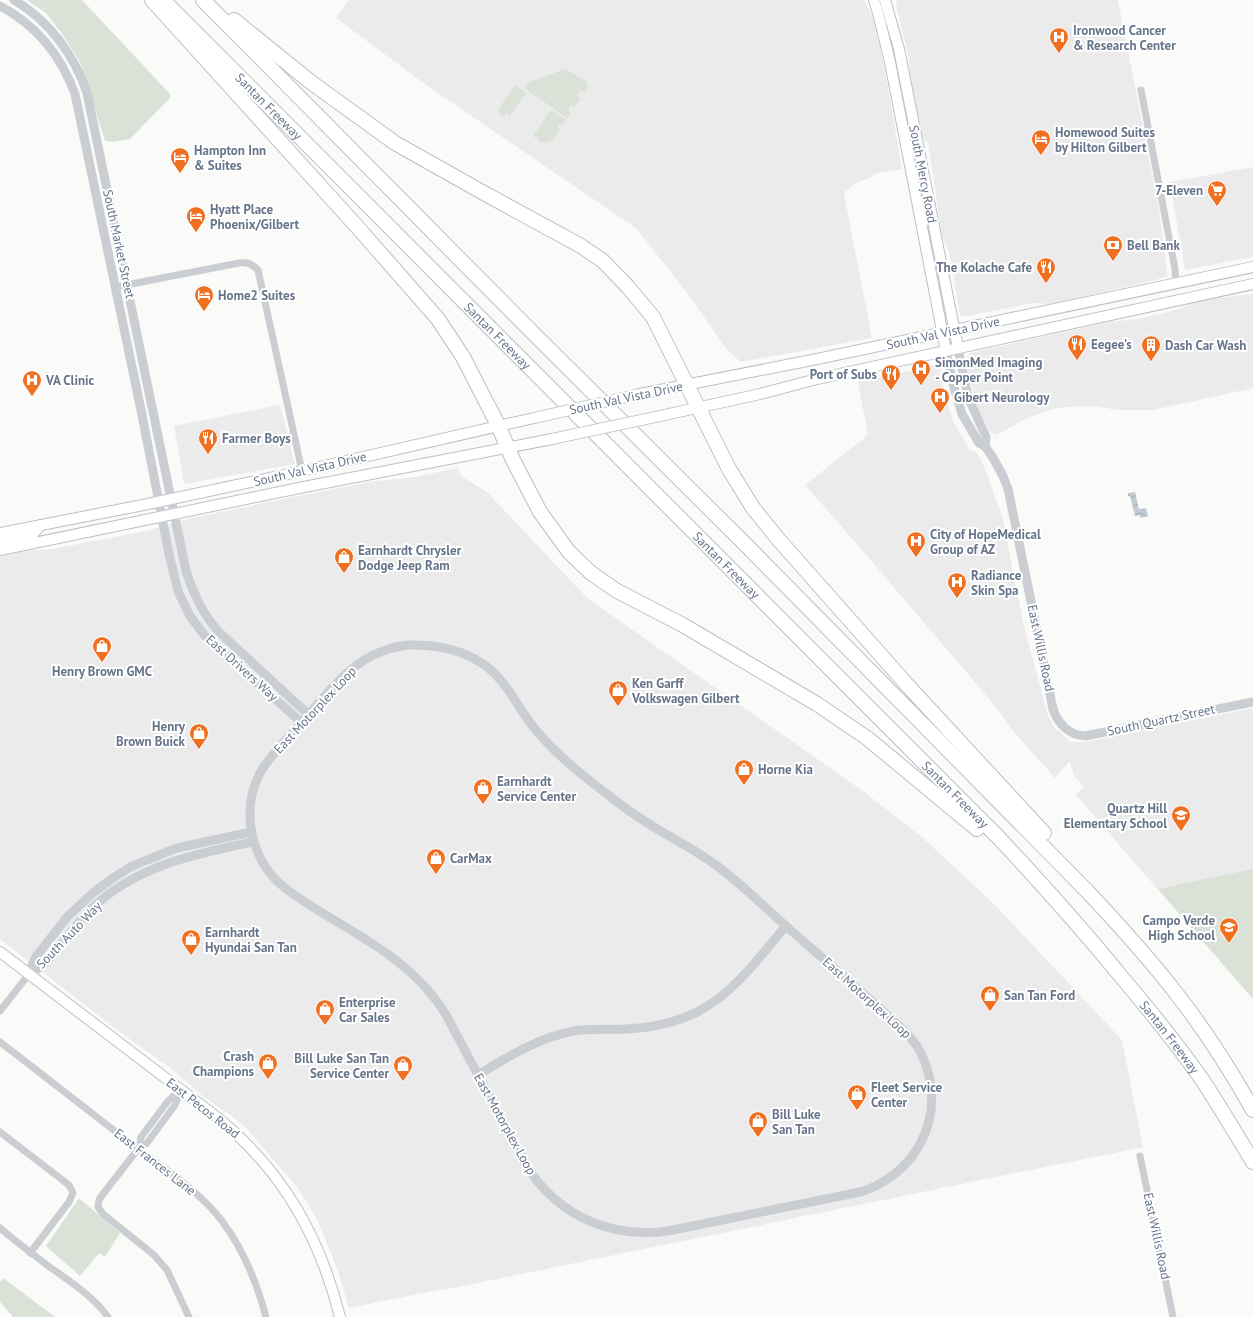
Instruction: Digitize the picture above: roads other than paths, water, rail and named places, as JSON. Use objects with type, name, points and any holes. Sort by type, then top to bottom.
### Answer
[{"type":"highway","points":[[152,0],[438,319],[463,357],[540,512],[570,552],[591,573],[618,592],[683,625],[760,669],[817,704],[860,734],[972,823],[1010,861],[1036,877]]},
{"type":"highway","name":"Santan Freeway","points":[[163,0],[998,837],[1036,877],[1097,947],[1165,1031],[1200,1077],[1234,1129],[1253,1162]]},
{"type":"highway","name":"Santan Freeway","points":[[203,0],[534,334],[746,545],[1087,891],[1125,932],[1179,997],[1227,1065],[1253,1110]]},
{"type":"highway","points":[[212,0],[234,20],[352,114],[395,143],[581,246],[602,261],[628,287],[653,318],[685,385],[729,469],[762,521],[909,687],[1069,860],[1087,891]]},
{"type":"main road","name":"South Mercy Road","points":[[874,0],[882,29],[895,90],[946,351]]},
{"type":"main road","name":"South Mercy Road","points":[[885,0],[899,49],[958,348]]},
{"type":"main road","name":"South Val Vista Drive","points":[[0,533],[158,502],[302,471],[498,425],[640,394],[943,333],[1253,267]]},
{"type":"main road","points":[[1176,283],[1179,301]]},
{"type":"main road","name":"South Val Vista Drive","points":[[0,550],[304,487],[552,439],[760,394],[816,379],[1253,284]]},
{"type":"main road","points":[[0,541],[32,534],[41,525]]},
{"type":"main road","name":"East Pecos Road","points":[[0,952],[181,1090],[238,1136],[275,1175],[306,1223],[321,1254],[340,1317]]},
{"type":"street","name":"South Market Street","points":[[14,0],[34,14],[51,29],[69,54],[83,80],[91,108],[174,514]]},
{"type":"street","name":"South Market Street","points":[[0,6],[27,24],[44,40],[62,65],[70,81],[79,110],[116,287],[161,517]]},
{"type":"street","points":[[1141,90],[1174,262],[1176,283]]},
{"type":"street","points":[[116,287],[239,263],[247,262],[253,265],[258,270],[302,471]]},
{"type":"street","name":"East Willis Road","points":[[958,348],[968,397],[986,437],[986,446],[1008,489],[1053,709],[1058,720],[1069,731]]},
{"type":"street","name":"East Willis Road","points":[[946,351],[953,384],[962,414],[979,443],[986,446]]},
{"type":"street","name":"East Drivers Way","points":[[174,514],[186,571],[194,594],[202,610],[224,637],[309,714]]},
{"type":"street","name":"East Drivers Way","points":[[161,517],[173,576],[178,591],[190,616],[215,647],[302,723]]},
{"type":"street","points":[[215,647],[224,637]]},
{"type":"street","name":"East Motorplex Loop","points":[[409,645],[423,645],[449,649],[468,655],[486,666],[497,676],[535,729],[566,761],[635,815],[714,863],[752,894],[904,1030],[918,1047],[927,1065],[932,1095],[928,1128],[921,1144],[908,1162],[892,1176],[878,1185],[860,1192],[668,1231],[652,1233],[619,1231],[603,1227],[566,1208],[552,1197],[534,1177],[445,1013],[428,989],[392,958],[284,888],[267,869],[258,856],[251,832],[251,802],[255,787],[260,774],[275,752],[302,723],[342,678],[356,665],[385,650],[409,645]]},
{"type":"street","name":"South Quartz Street","points":[[1069,731],[1080,736],[1085,736],[1253,702]]},
{"type":"street","name":"South Auto Way","points":[[29,974],[35,958],[67,917],[94,892],[116,876],[132,866],[177,848],[251,832]]},
{"type":"street","name":"South Auto Way","points":[[29,974],[43,965],[90,910],[125,884],[158,867],[184,858],[253,842]]},
{"type":"street","points":[[478,1075],[532,1045],[560,1034],[586,1029],[647,1028],[681,1019],[700,1010],[723,995],[737,982],[786,926]]},
{"type":"street","points":[[0,1011],[29,974]]},
{"type":"street","name":"East Frances Lane","points":[[0,1042],[184,1183],[203,1200],[222,1221],[237,1245],[251,1272],[261,1298],[266,1317]]},
{"type":"street","points":[[181,1090],[168,1101],[141,1137],[138,1149],[99,1200],[98,1207],[103,1214],[154,1255],[167,1270],[189,1317]]},
{"type":"street","points":[[0,1132],[69,1185],[73,1193],[69,1202],[30,1253]]},
{"type":"street","name":"East Willis Road","points":[[1140,1156],[1173,1317]]},
{"type":"street","points":[[0,1228],[30,1253],[92,1298],[108,1317]]},
{"type":"water","points":[[1135,492],[1139,509],[1146,508],[1148,516],[1140,518],[1140,515],[1135,516],[1128,493]]},
{"type":"place","name":"Ironwood Cancer & Research Center","points":[[1059,54]]},
{"type":"place","name":"Homewood Suites by Hilton Gilbert","points":[[1041,156]]},
{"type":"place","name":"Hampton Inn & Suites","points":[[180,174]]},
{"type":"place","name":"7-Eleven","points":[[1217,207]]},
{"type":"place","name":"Hyatt Place Phoenix/Gilbert","points":[[196,233]]},
{"type":"place","name":"Bell Bank","points":[[1113,262]]},
{"type":"place","name":"The Kolache Cafe","points":[[1046,284]]},
{"type":"place","name":"Home2 Suites","points":[[204,312]]},
{"type":"place","name":"Eegee's","points":[[1077,361]]},
{"type":"place","name":"Dash Car Wash","points":[[1151,362]]},
{"type":"place","name":"SimonMed Imaging - Copper Point","points":[[921,386]]},
{"type":"place","name":"Port of Subs","points":[[891,391]]},
{"type":"place","name":"VA Clinic","points":[[32,397]]},
{"type":"place","name":"Gibert Neurology","points":[[940,414]]},
{"type":"place","name":"Farmer Boys","points":[[208,455]]},
{"type":"place","name":"City of HopeMedical Group of AZ","points":[[916,558]]},
{"type":"place","name":"Earnhardt Chrysler Dodge Jeep Ram","points":[[344,574]]},
{"type":"place","name":"Radiance Skin Spa","points":[[957,599]]},
{"type":"place","name":"Henry Brown GMC","points":[[102,663]]},
{"type":"place","name":"Ken Garff Volkswagen Gilbert","points":[[618,707]]},
{"type":"place","name":"Henry Brown Buick","points":[[199,750]]},
{"type":"place","name":"Horne Kia","points":[[744,786]]},
{"type":"place","name":"Earnhardt Service Center","points":[[483,805]]},
{"type":"place","name":"Quartz Hill Elementary School","points":[[1181,832]]},
{"type":"place","name":"CarMax","points":[[436,875]]},
{"type":"place","name":"Campo Verde High School","points":[[1229,944]]},
{"type":"place","name":"Earnhardt Hyundai San Tan","points":[[191,956]]},
{"type":"place","name":"San Tan Ford","points":[[990,1012]]},
{"type":"place","name":"Enterprise Car Sales","points":[[325,1026]]},
{"type":"place","name":"Crash Champions","points":[[268,1080]]},
{"type":"place","name":"Bill Luke San Tan Service Center","points":[[403,1082]]},
{"type":"place","name":"Fleet Service Center","points":[[857,1111]]},
{"type":"place","name":"Bill Luke San Tan","points":[[758,1138]]}]
